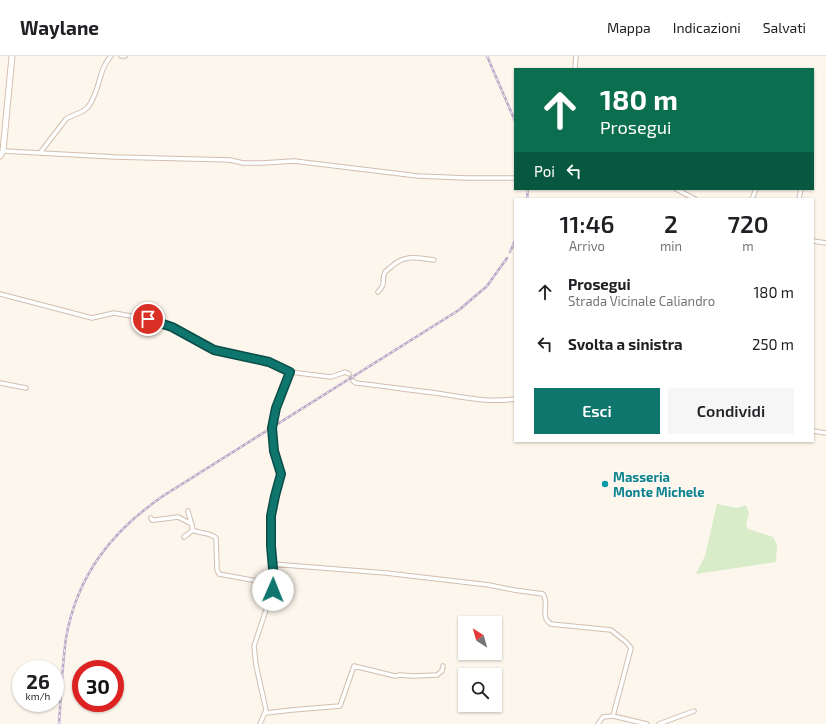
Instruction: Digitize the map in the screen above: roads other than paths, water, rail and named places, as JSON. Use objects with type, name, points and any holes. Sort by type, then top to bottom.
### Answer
[{"type":"street","points":[[12,56],[1,153],[230,160],[262,163],[294,161],[418,176],[514,178]]},
{"type":"street","points":[[40,153],[66,119],[71,115],[80,113],[87,108],[96,96],[106,62],[111,56]]},
{"type":"street","points":[[575,68],[576,56]]},
{"type":"street","points":[[678,190],[693,198]]},
{"type":"street","points":[[814,241],[826,243]]},
{"type":"street","points":[[378,292],[384,284],[385,272],[404,258],[410,257],[434,260]]},
{"type":"street","points":[[0,294],[92,318],[114,313],[148,319],[172,327],[214,350],[269,362],[290,372],[331,377],[345,372],[349,374]]},
{"type":"street","points":[[260,724],[266,713],[266,705],[256,665],[254,646],[274,584],[270,539],[271,516],[281,474],[274,451],[272,428],[276,408],[290,372]]},
{"type":"street","points":[[353,380],[356,383],[381,385],[481,400],[514,399]]},
{"type":"street","points":[[0,383],[26,388]]},
{"type":"street","points":[[814,431],[826,433]]},
{"type":"street","points":[[188,511],[193,530]]},
{"type":"street","points":[[151,518],[152,520],[155,520],[178,517],[192,524]]},
{"type":"street","points":[[193,530],[212,535],[216,538],[217,570],[219,574],[274,584]]},
{"type":"street","points":[[184,538],[193,530]]},
{"type":"street","points":[[272,564],[386,573],[489,585],[543,594],[546,600],[545,616],[551,624],[612,630],[631,648],[613,716]]},
{"type":"street","points":[[266,713],[340,706],[354,666],[395,676],[436,675],[440,673],[443,666]]},
{"type":"street","points":[[659,724],[694,711]]},
{"type":"street","points":[[598,724],[603,717],[613,716],[647,724]]},
{"type":"tunnel","points":[[349,374],[353,381]]},
{"type":"railway","points":[[487,56],[514,119]]},
{"type":"railway","points":[[527,198],[528,190]]},
{"type":"railway","points":[[510,252],[514,243]]},
{"type":"railway","points":[[59,724],[66,638],[71,615],[88,575],[100,556],[128,524],[163,496],[459,310],[487,286],[507,258]]},
{"type":"place","name":"Masseria Monte Michele","points":[[605,484]]}]
